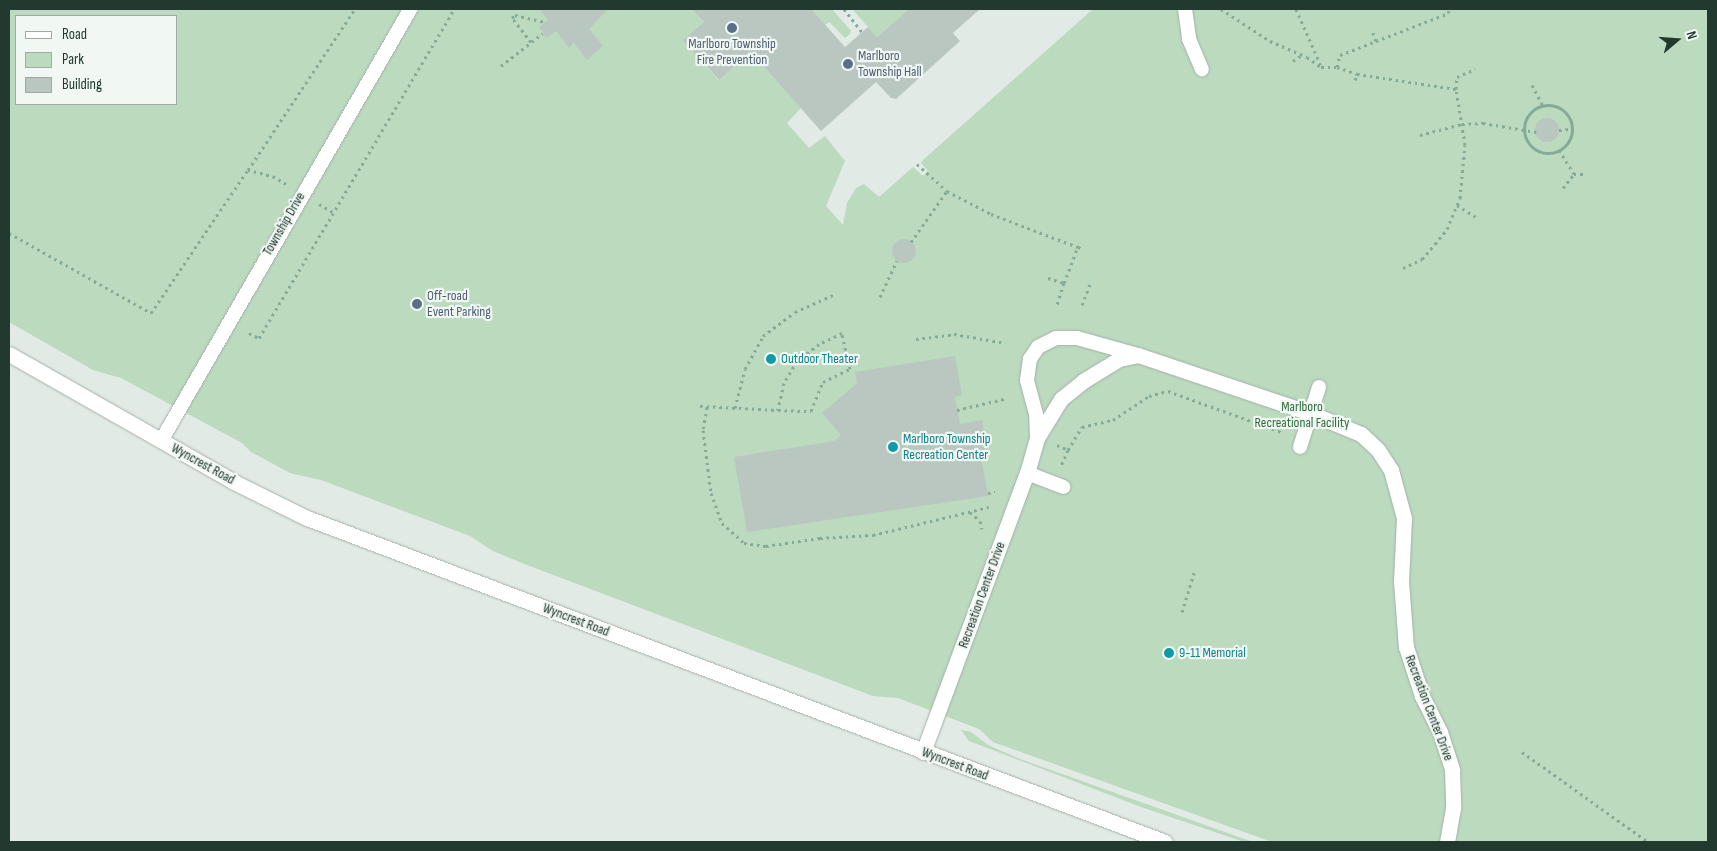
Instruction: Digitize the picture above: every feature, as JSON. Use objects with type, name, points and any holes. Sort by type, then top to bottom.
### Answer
[{"type":"street","name":"Wyncrest Road","points":[[9,354],[268,500],[307,518],[1165,842]]},
{"type":"street","name":"Recreation Center Drive","points":[[923,752],[1028,472],[1037,438],[1061,399],[1082,380],[1119,359],[1138,355],[1310,413],[1360,434],[1378,450],[1391,470],[1404,518],[1401,581],[1406,647],[1422,696],[1440,732],[1452,770],[1454,808],[1447,842]]},
{"type":"lane","name":"Township Drive","points":[[162,441],[301,194],[410,9]]},
{"type":"lane","points":[[1185,9],[1188,39],[1202,68]]},
{"type":"lane","name":"Recreation Center Drive","points":[[1037,438],[1036,414],[1027,380],[1030,359],[1038,347],[1056,338],[1077,338],[1138,355]]},
{"type":"lane","points":[[1301,444],[1319,387]]},
{"type":"lane","points":[[1028,472],[1063,487]]},
{"type":"path","points":[[9,233],[150,313],[355,9]]},
{"type":"path","points":[[245,339],[250,331],[259,338],[454,9]]},
{"type":"path","points":[[844,9],[862,32]]},
{"type":"path","points":[[1221,9],[1270,41],[1303,55],[1321,67],[1337,67],[1357,74],[1456,89]]},
{"type":"path","points":[[1296,9],[1321,67]]},
{"type":"path","points":[[1337,67],[1340,55],[1449,13],[1448,9]]},
{"type":"path","points":[[531,42],[512,18],[515,15],[546,22]]},
{"type":"path","points":[[501,66],[543,33]]},
{"type":"path","points":[[1373,33],[1376,41]]},
{"type":"path","points":[[1292,61],[1303,55]]},
{"type":"path","points":[[1403,268],[1422,259],[1436,244],[1447,229],[1457,205],[1463,175],[1462,124],[1456,89],[1457,77],[1475,69]]},
{"type":"path","points":[[1355,80],[1357,74]]},
{"type":"path","points":[[1532,85],[1543,106]]},
{"type":"path","points":[[1543,106],[1558,108],[1564,112],[1571,130],[1568,140],[1559,150],[1551,153],[1535,150],[1524,131],[1529,114],[1543,106]]},
{"type":"path","points":[[1420,135],[1462,124],[1483,123],[1536,132]]},
{"type":"path","points":[[1559,130],[1571,130]]},
{"type":"path","points":[[1559,150],[1574,174]]},
{"type":"path","points":[[917,164],[947,192],[990,214],[1080,247],[1057,304]]},
{"type":"path","points":[[248,170],[275,178],[333,212]]},
{"type":"path","points":[[1574,174],[1586,174]]},
{"type":"path","points":[[1563,188],[1574,174]]},
{"type":"path","points":[[911,242],[947,192]]},
{"type":"path","points":[[1457,205],[1476,217]]},
{"type":"path","points":[[880,297],[897,261]]},
{"type":"path","points":[[1048,278],[1064,283]]},
{"type":"path","points":[[1082,306],[1091,281]]},
{"type":"path","points":[[735,408],[745,369],[763,336],[795,312],[833,295]]},
{"type":"path","points":[[700,406],[706,407],[778,410],[811,411],[823,382],[850,369],[842,333],[819,344],[797,361],[784,383],[778,410]]},
{"type":"path","points":[[916,339],[954,334],[1005,344]]},
{"type":"path","points":[[1068,450],[1082,427],[1113,420],[1149,396],[1168,390],[1301,444]]},
{"type":"path","points":[[957,410],[1004,399]]},
{"type":"path","points":[[706,407],[703,430],[711,493],[722,523],[744,543],[766,546],[820,538],[873,535],[989,507]]},
{"type":"path","points":[[988,494],[995,492]]},
{"type":"path","points":[[969,512],[980,521],[982,529]]},
{"type":"path","points":[[1182,612],[1194,573]]},
{"type":"path","points":[[1522,752],[1648,842]]},
{"type":"green space","name":"Marlboro Recreational Facility","points":[[9,9],[692,9],[704,22],[684,40],[718,80],[750,51],[801,108],[787,123],[809,148],[825,136],[845,161],[826,206],[843,225],[847,203],[856,188],[864,184],[879,197],[913,167],[923,176],[928,171],[921,163],[923,160],[1093,9],[1708,9],[1708,842],[1272,842],[993,742],[979,729],[898,698],[873,696],[527,565],[493,551],[470,536],[321,480],[290,473],[251,452],[242,443],[121,378],[93,370],[9,322]]},
{"type":"green space","points":[[811,9],[832,9],[851,31],[849,35],[845,38],[829,22],[825,25]]},
{"type":"green space","points":[[852,9],[905,9],[907,11],[877,37]]},
{"type":"green space","points":[[961,730],[971,732],[988,745],[1020,759],[1253,842],[1244,842],[1141,807],[969,741]]},
{"type":"building","points":[[539,9],[608,9],[589,29],[603,46],[587,60],[574,43],[569,48],[556,31],[547,38],[539,27],[548,20]]},
{"type":"building","name":"Marlboro Township Hall","points":[[692,9],[811,9],[845,47],[868,27],[877,37],[907,11],[905,9],[980,9],[953,33],[960,41],[896,99],[891,98],[876,82],[821,131],[750,51],[719,80],[683,40],[704,22]]},
{"type":"building","points":[[1547,118],[1556,121],[1559,130],[1556,139],[1547,142],[1538,139],[1535,130],[1538,121]]},
{"type":"building","points":[[904,239],[913,242],[916,251],[913,260],[904,263],[895,260],[892,251],[895,242]]},
{"type":"building","name":"Marlboro Township Recreation Center","points":[[955,356],[962,395],[955,397],[960,424],[982,420],[988,455],[981,457],[988,496],[747,532],[734,457],[835,441],[841,435],[822,413],[857,383],[855,372]]},
{"type":"place","name":"Marlboro Township Fire Prevention","points":[[732,28]]},
{"type":"place","name":"Marlboro Township Hall","points":[[848,64]]},
{"type":"place","name":"Off-road Event Parking","points":[[417,304]]},
{"type":"place","name":"Outdoor Theater","points":[[771,359]]},
{"type":"place","name":"Marlboro Township Recreation Center","points":[[893,447]]},
{"type":"place","name":"9-11 Memorial","points":[[1169,653]]}]
